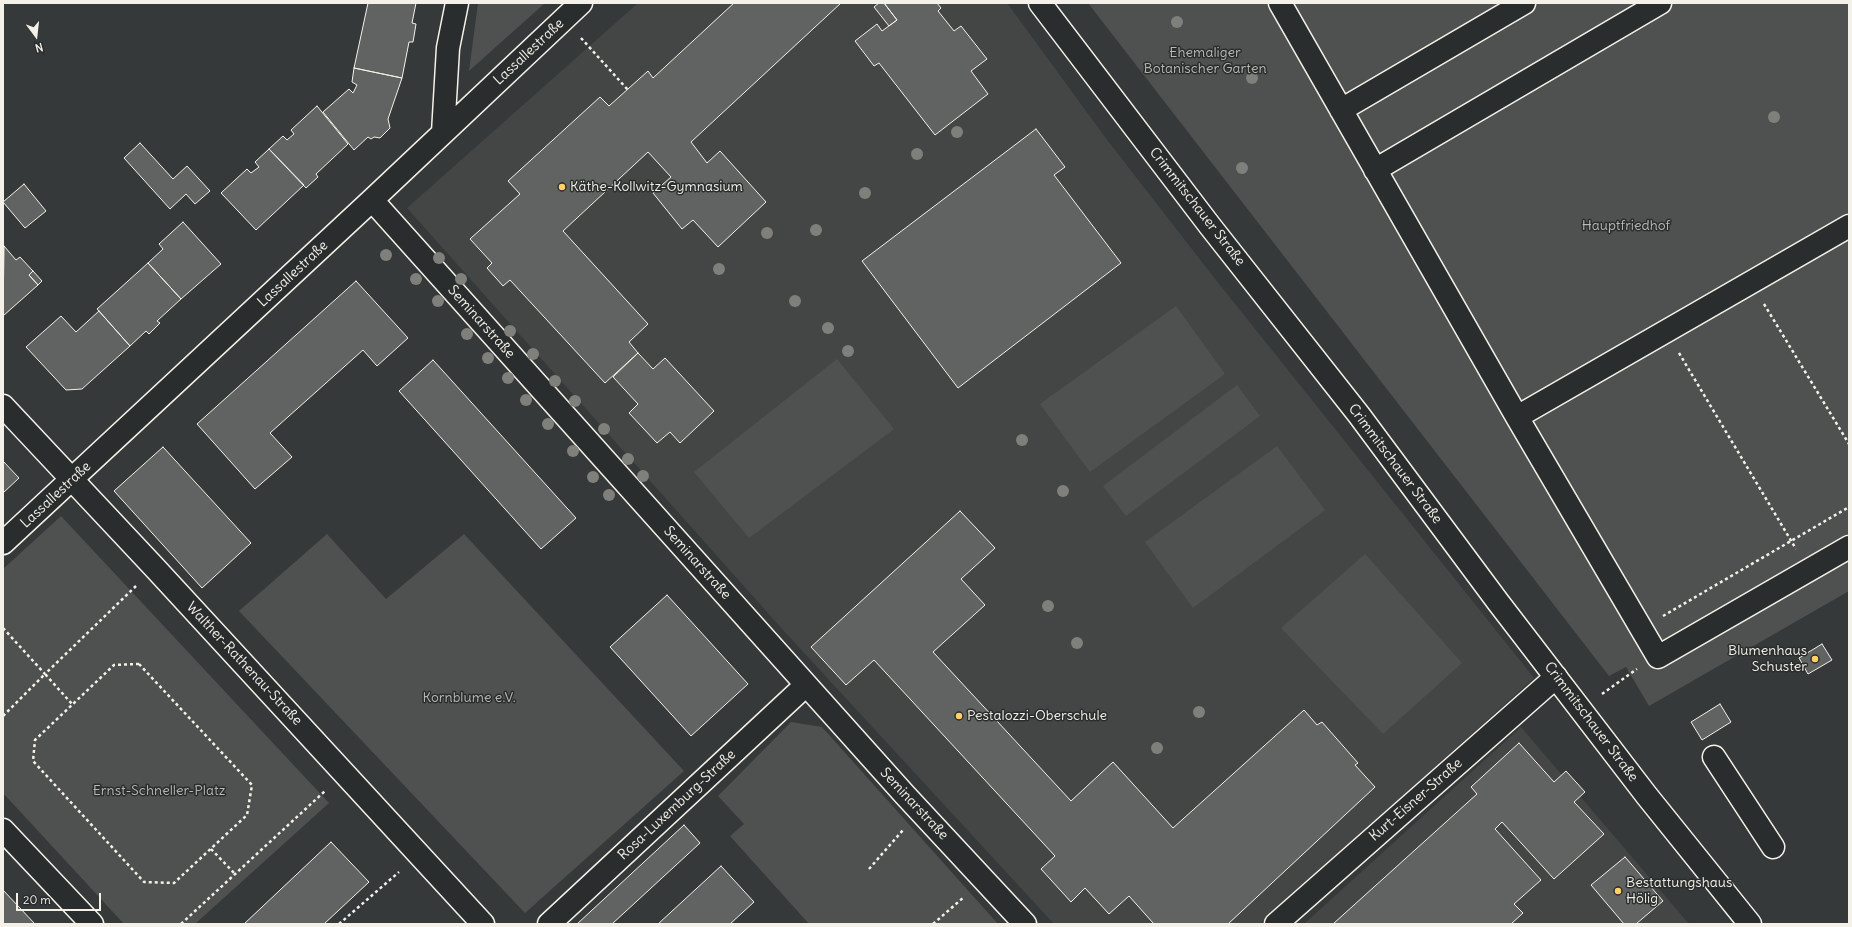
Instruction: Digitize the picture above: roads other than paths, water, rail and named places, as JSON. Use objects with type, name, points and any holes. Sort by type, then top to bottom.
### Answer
[{"type":"street","points":[[443,133],[448,48],[457,3]]},
{"type":"street","name":"Lassallestraße","points":[[3,543],[372,200],[581,3]]},
{"type":"street","name":"Crimmitschauer Straße","points":[[1040,3],[1210,226],[1359,415],[1498,602],[1647,796],[1750,924]]},
{"type":"street","points":[[1280,3],[1517,417],[1658,657],[1849,547]]},
{"type":"street","points":[[1341,110],[1524,3]]},
{"type":"street","points":[[1375,170],[1660,3]]},
{"type":"street","name":"Seminarstraße","points":[[372,200],[905,795],[1025,924]]},
{"type":"street","points":[[1517,417],[1849,226]]},
{"type":"street","name":"Walther-Rathenau-Straße","points":[[3,406],[156,568],[483,924]]},
{"type":"street","name":"Kurt-Eisner-Straße","points":[[1276,924],[1556,676]]},
{"type":"street","name":"Rosa-Luxemburg-Straße","points":[[549,924],[806,685]]},
{"type":"street","points":[[1714,757],[1772,847]]},
{"type":"street","points":[[3,830],[92,924]]},
{"type":"place","name":"Käthe-Kollwitz-Gymnasium","points":[[562,187]]},
{"type":"place","name":"Blumenhaus Schuster","points":[[1815,659]]},
{"type":"place","name":"Pestalozzi-Oberschule","points":[[959,716]]},
{"type":"place","name":"Bestattungshaus Hölig","points":[[1618,891]]},
{"type":"park label","name":"Ehemaliger Botanischer Garten","points":[[1205,62]]},
{"type":"park label","name":"Hauptfriedhof","points":[[1626,226]]},
{"type":"park label","name":"Kornblume e.V.","points":[[469,698]]},
{"type":"park label","name":"Ernst-Schneller-Platz","points":[[159,791]]}]
